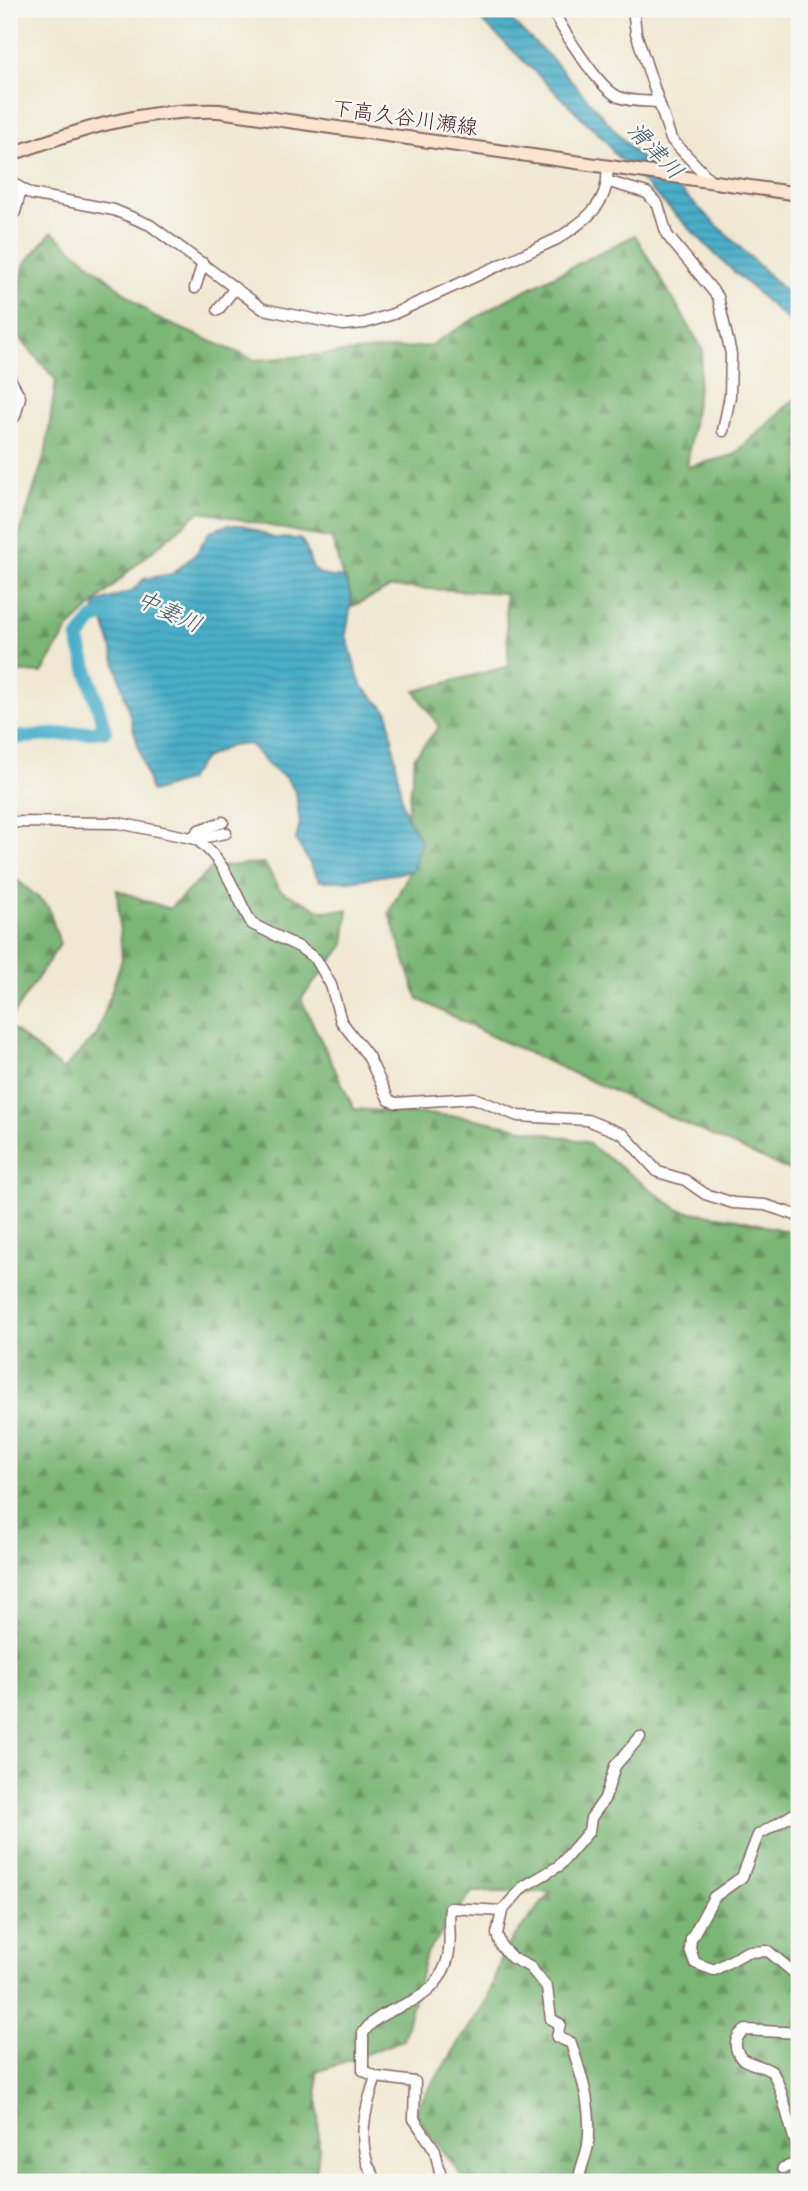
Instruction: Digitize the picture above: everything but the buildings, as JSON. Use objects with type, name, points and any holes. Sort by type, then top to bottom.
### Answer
[{"type":"main road","name":"下高久谷川瀬線","points":[[9,155],[96,124],[148,114],[192,111],[279,119],[799,194]]},
{"type":"street","points":[[552,9],[569,41],[613,94],[625,99],[657,102]]},
{"type":"street","points":[[632,9],[657,102],[671,139],[713,182]]},
{"type":"street","points":[[9,181],[21,190],[133,216],[203,263],[250,303],[278,314],[343,325],[377,320],[557,239],[578,226],[602,200],[611,167]]},
{"type":"street","points":[[609,182],[647,193],[658,205],[667,235],[709,282],[718,297],[731,354],[730,396],[723,431]]},
{"type":"street","points":[[9,212],[15,212],[21,190]]},
{"type":"street","points":[[195,288],[203,263]]},
{"type":"street","points":[[218,310],[234,289]]},
{"type":"street","points":[[9,377],[20,397],[15,416],[9,423]]},
{"type":"street","points":[[9,822],[119,823],[194,838],[226,833]]},
{"type":"street","points":[[194,838],[199,830],[223,822]]},
{"type":"street","points":[[194,838],[212,853],[232,880],[252,925],[299,947],[322,967],[341,1021],[369,1056],[389,1100],[396,1102],[474,1098],[518,1116],[587,1119],[623,1134],[658,1172],[685,1180],[705,1194],[733,1203],[765,1205],[799,1216]]},
{"type":"street","points":[[579,2182],[589,2122],[589,2101],[580,2067],[571,2043],[557,2037],[560,2024],[551,2019],[547,1988],[530,1967],[512,1958],[501,1945],[498,1934],[502,1911],[515,1894],[559,1866],[589,1831],[591,1818],[605,1798],[615,1766],[640,1737]]},
{"type":"street","points":[[799,1811],[758,1835],[742,1877],[714,1897],[691,1939],[690,1949],[695,1963],[714,1970],[747,1952],[768,1951],[799,1977]]},
{"type":"street","points":[[421,2182],[441,2182],[435,2150],[415,2119],[415,2082],[376,2077],[363,2070],[363,2033],[404,2003],[421,1999],[437,1980],[446,1965],[451,1944],[450,1908],[502,1911]]},
{"type":"street","points":[[799,2034],[746,2030],[737,2037],[735,2045],[741,2058],[768,2070],[776,2077],[791,2135],[799,2152]]},
{"type":"street","points":[[376,2077],[368,2100],[363,2137],[366,2159],[376,2182]]},
{"type":"street","points":[[783,2168],[799,2163]]},
{"type":"street","points":[[9,2172],[16,2182]]},
{"type":"green space","points":[[52,232],[154,317],[255,360],[429,346],[504,301],[635,235],[703,350],[687,467],[734,455],[799,395],[799,1175],[491,1036],[418,999],[389,913],[420,850],[407,817],[415,756],[439,727],[415,691],[509,666],[505,593],[392,587],[351,607],[332,539],[200,511],[130,570],[69,628],[42,673],[9,671],[9,568],[46,451],[56,380],[12,329],[24,265]]},
{"type":"green space","points":[[264,863],[281,891],[322,911],[348,910],[344,945],[301,999],[354,1109],[466,1117],[586,1142],[679,1210],[737,1219],[799,1234],[799,2157],[778,2182],[466,2182],[414,2112],[488,1998],[504,1950],[551,1892],[472,1892],[426,1954],[403,2040],[317,2072],[319,2147],[316,2176],[319,2182],[9,2182],[9,1026],[63,1070],[97,1035],[122,959],[117,890],[169,909],[213,867]]},
{"type":"green space","points":[[9,873],[48,906],[60,944],[9,1021]]},
{"type":"water","points":[[470,9],[514,9],[513,14],[506,16],[552,59],[635,153],[680,190],[799,304],[799,331],[719,258],[614,153],[607,142]]},
{"type":"water","points":[[228,525],[243,525],[273,538],[300,539],[317,572],[345,578],[352,598],[346,634],[358,677],[363,687],[388,712],[402,801],[407,817],[421,842],[412,871],[349,881],[320,881],[296,840],[300,823],[296,793],[287,779],[268,765],[250,744],[230,746],[204,758],[187,781],[151,792],[104,621],[94,610],[97,603],[132,591],[144,579],[172,574],[196,554],[210,531]]},
{"type":"waterway","name":"中妻川","points":[[9,738],[105,731],[78,639],[93,619],[115,613]]},
{"type":"water label","name":"滑津川","points":[[655,151]]}]
